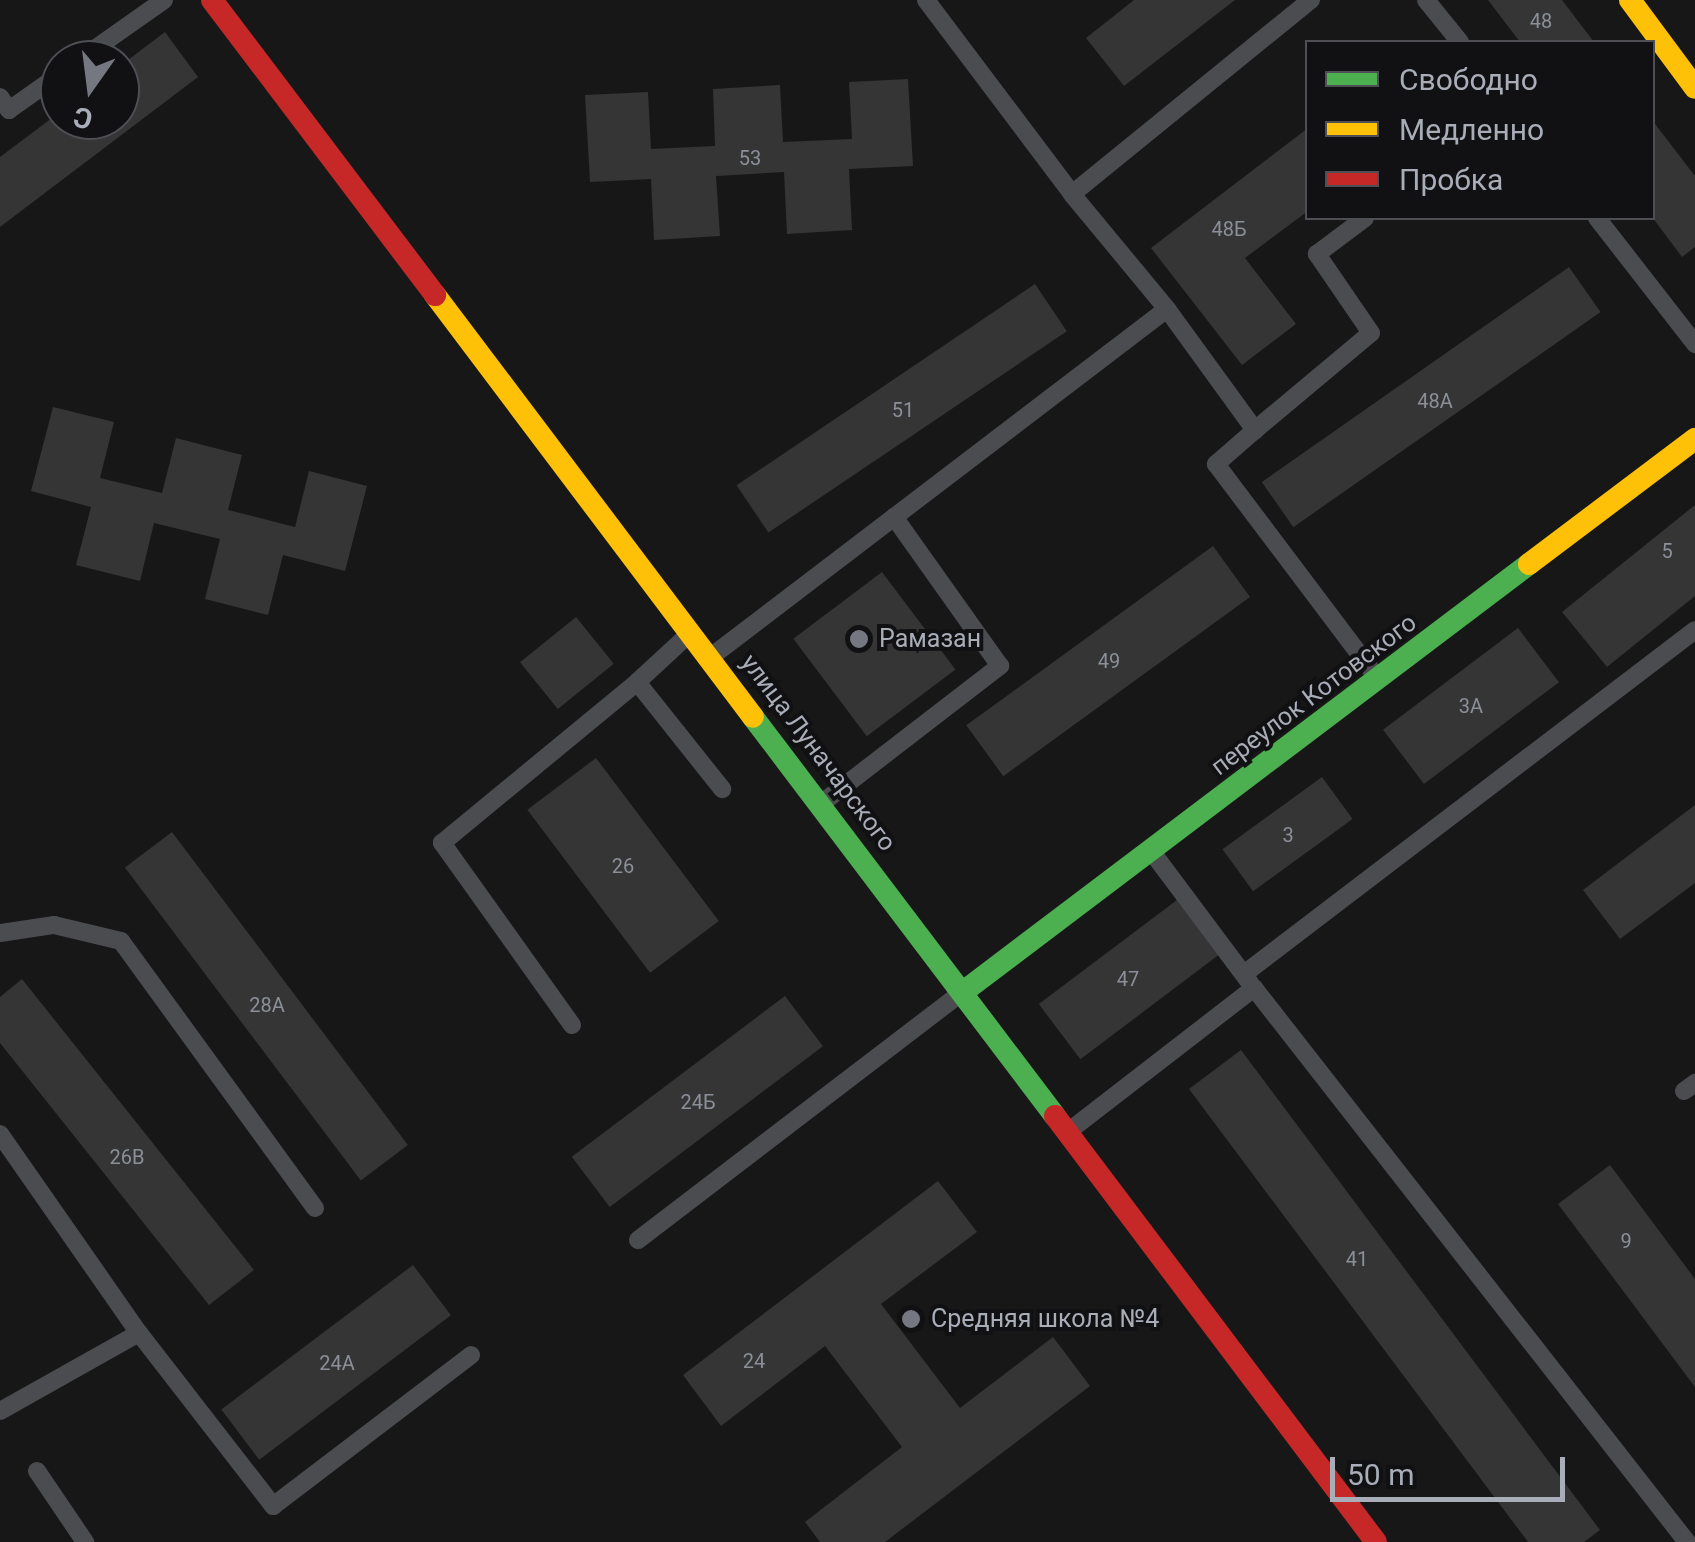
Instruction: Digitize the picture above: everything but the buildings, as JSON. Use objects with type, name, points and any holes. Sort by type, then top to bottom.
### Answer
[{"type":"street","name":"улица Луначарского","points":[[212,0],[712,656],[1376,1542]]},
{"type":"street","points":[[1630,0],[1695,88]]},
{"type":"street","name":"переулок Котовского","points":[[963,992],[1695,439]]},
{"type":"lane","points":[[107,40],[164,0]]},
{"type":"lane","points":[[926,0],[1072,194],[1167,309],[1254,430]]},
{"type":"lane","points":[[1072,194],[1311,0]]},
{"type":"lane","points":[[1426,0],[1458,40]]},
{"type":"lane","points":[[3,108],[40,86]]},
{"type":"lane","points":[[1362,220],[1317,254],[1372,333],[1216,464],[1379,681]]},
{"type":"lane","points":[[1599,220],[1695,344]]},
{"type":"lane","points":[[712,656],[1167,309]]},
{"type":"lane","points":[[822,803],[1000,666],[894,518]]},
{"type":"lane","points":[[1068,1132],[1249,981],[1695,630]]},
{"type":"lane","points":[[572,1024],[442,843],[637,682],[692,631]]},
{"type":"lane","points":[[637,682],[722,789]]},
{"type":"lane","points":[[1151,851],[1687,1542]]},
{"type":"lane","points":[[0,933],[54,924],[120,941],[315,1208]]},
{"type":"lane","points":[[638,1240],[963,992]]},
{"type":"lane","points":[[0,1134],[139,1333],[273,1506],[471,1355]]},
{"type":"lane","points":[[0,1412],[139,1333]]},
{"type":"lane","points":[[37,1471],[85,1542]]},
{"type":"traffic: fast","points":[[963,992],[1529,564]]},
{"type":"traffic: fast","points":[[753,717],[1055,1116]]},
{"type":"traffic: slow","points":[[1630,0],[1695,88]]},
{"type":"traffic: slow","points":[[435,295],[753,717]]},
{"type":"traffic: slow","points":[[1529,564],[1695,439]]},
{"type":"traffic: jam","points":[[212,0],[435,295]]},
{"type":"traffic: jam","points":[[1055,1116],[1376,1542]]},
{"type":"place","name":"Рамазан","points":[[859,639]]},
{"type":"place","name":"Средняя школа №4","points":[[911,1319]]}]
